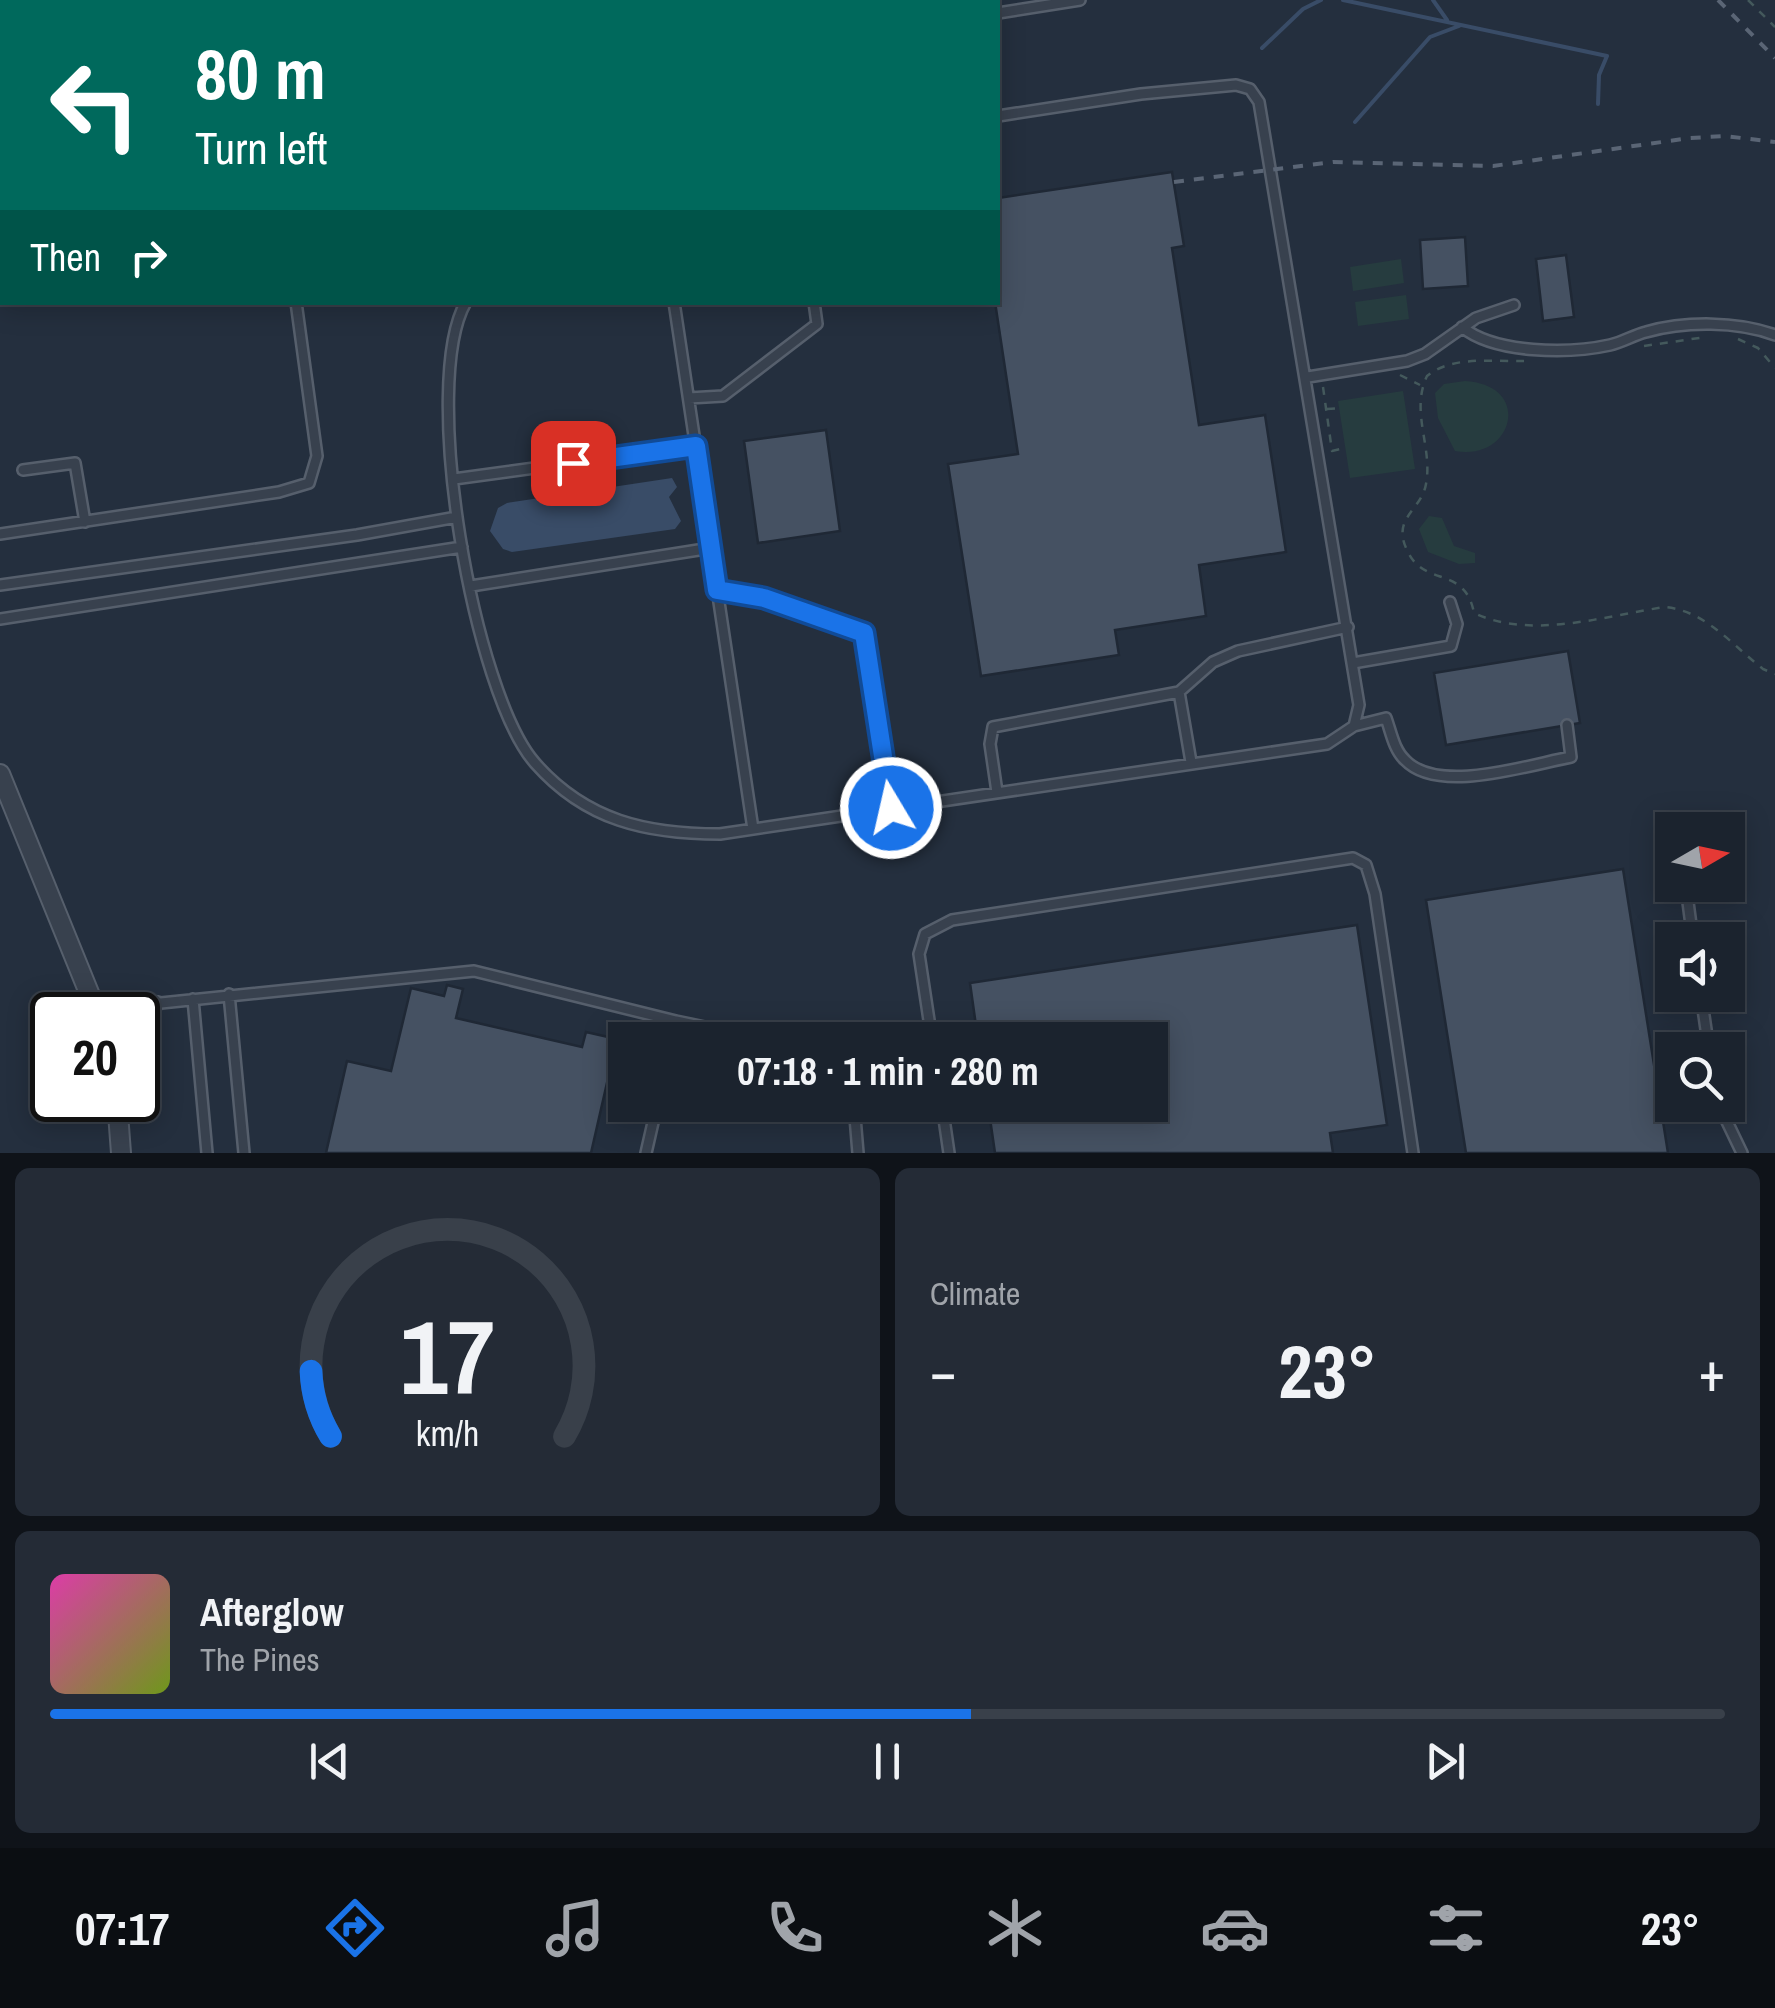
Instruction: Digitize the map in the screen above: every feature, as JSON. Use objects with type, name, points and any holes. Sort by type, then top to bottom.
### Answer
[{"type":"street","points":[[0,774],[90,992]]},
{"type":"street","points":[[118,1122],[121,1153]]},
{"type":"lane","points":[[1000,12],[1080,0]]},
{"type":"lane","points":[[1000,116],[1141,94],[1236,85],[1250,89],[1262,109],[1360,706],[1354,726]]},
{"type":"lane","points":[[0,534],[279,492],[309,483],[317,456],[296,305]]},
{"type":"lane","points":[[465,305],[446,373],[456,517],[505,715],[535,763],[588,807],[625,824],[672,834],[753,829],[1328,744],[1354,726],[1386,718],[1404,760],[1424,774],[1452,778],[1571,758],[1566,725]]},
{"type":"lane","points":[[674,305],[753,829]]},
{"type":"lane","points":[[688,398],[723,396],[817,324],[814,305]]},
{"type":"lane","points":[[1308,376],[1425,354],[1462,327],[1514,306]]},
{"type":"lane","points":[[1462,327],[1478,340],[1502,347],[1594,348],[1648,331],[1684,326],[1734,325],[1775,335]]},
{"type":"lane","points":[[454,479],[696,446]]},
{"type":"lane","points":[[23,470],[74,463],[85,522]]},
{"type":"lane","points":[[0,586],[357,536],[456,517]]},
{"type":"lane","points":[[0,619],[462,548]]},
{"type":"lane","points":[[471,586],[711,548]]},
{"type":"lane","points":[[717,590],[764,598],[864,633],[891,808]]},
{"type":"lane","points":[[1353,662],[1451,646],[1457,624],[1450,602]]},
{"type":"lane","points":[[997,792],[990,744],[993,728],[1179,692],[1212,662],[1238,652],[1348,627]]},
{"type":"lane","points":[[1179,692],[1190,762]]},
{"type":"lane","points":[[929,1022],[920,954],[925,934],[952,920],[1352,858],[1366,864],[1375,894],[1413,1153]]},
{"type":"lane","points":[[161,1002],[474,970],[681,1022]]},
{"type":"lane","points":[[229,994],[244,1153]]},
{"type":"lane","points":[[193,999],[207,1153]]},
{"type":"lane","points":[[646,1153],[653,1122]]},
{"type":"lane","points":[[855,1122],[858,1153]]},
{"type":"lane","points":[[944,1122],[949,1153]]},
{"type":"lane","points":[[1727,1122],[1742,1153]]},
{"type":"path","points":[[1748,0],[1775,27]]},
{"type":"path","points":[[1396,373],[1422,386],[1420,410],[1427,474],[1425,490],[1406,515],[1404,542],[1419,566],[1461,585],[1471,597],[1474,613],[1516,626],[1681,608],[1699,616],[1763,669],[1775,674]]},
{"type":"path","points":[[1322,383],[1332,451],[1346,448]]},
{"type":"path","points":[[1326,410],[1340,408]]},
{"type":"green space","points":[[1401,259],[1404,283],[1353,291],[1350,267]]},
{"type":"green space","points":[[1406,295],[1409,319],[1358,326],[1355,302]]},
{"type":"green space","points":[[1465,381],[1487,386],[1501,395],[1508,422],[1491,445],[1475,451],[1455,451],[1438,418],[1435,393],[1444,384]]},
{"type":"green space","points":[[1403,391],[1415,469],[1350,478],[1338,401]]},
{"type":"green space","points":[[1429,516],[1442,518],[1454,546],[1475,553],[1475,563],[1459,564],[1428,552],[1419,529]]},
{"type":"water","points":[[672,478],[677,487],[669,497],[681,521],[675,529],[512,552],[503,549],[490,531],[498,508],[507,503]]},
{"type":"building","points":[[1172,172],[1184,246],[1172,248],[1199,425],[1265,415],[1286,552],[1199,565],[1206,616],[1115,630],[1119,655],[981,676],[948,464],[1018,454],[995,305],[1000,305],[1000,198]]},
{"type":"building","points":[[1465,237],[1468,286],[1423,289],[1420,240]]},
{"type":"building","points":[[1566,255],[1574,317],[1543,321],[1536,259]]},
{"type":"building","points":[[826,430],[840,531],[758,543],[744,441]]},
{"type":"building","points":[[1568,651],[1580,723],[1446,745],[1434,673]]},
{"type":"building","points":[[1623,869],[1655,1071],[1655,1122],[1663,1122],[1668,1153],[1466,1153],[1426,900]]},
{"type":"building","points":[[1357,925],[1387,1125],[1330,1133],[1333,1153],[995,1153],[990,1122],[1168,1122],[1168,1022],[975,1022],[970,983]]},
{"type":"building","points":[[447,985],[463,989],[456,1018],[582,1047],[586,1032],[608,1037],[608,1078],[591,1153],[326,1153],[347,1061],[391,1071],[411,988],[444,996]]},
{"type":"waterway","points":[[1262,48],[1303,9],[1321,0]]},
{"type":"waterway","points":[[1343,0],[1607,56],[1599,75],[1598,104]]},
{"type":"waterway","points":[[1433,0],[1447,20]]},
{"type":"waterway","points":[[1355,122],[1430,37],[1459,26]]},
{"type":"railway","points":[[1718,0],[1775,58]]},
{"type":"railway","points":[[1174,182],[1333,162],[1493,166],[1690,138],[1725,136],[1775,142]]},
{"type":"route","points":[[573,463],[696,446],[717,590],[764,598],[864,633],[891,808]]}]
